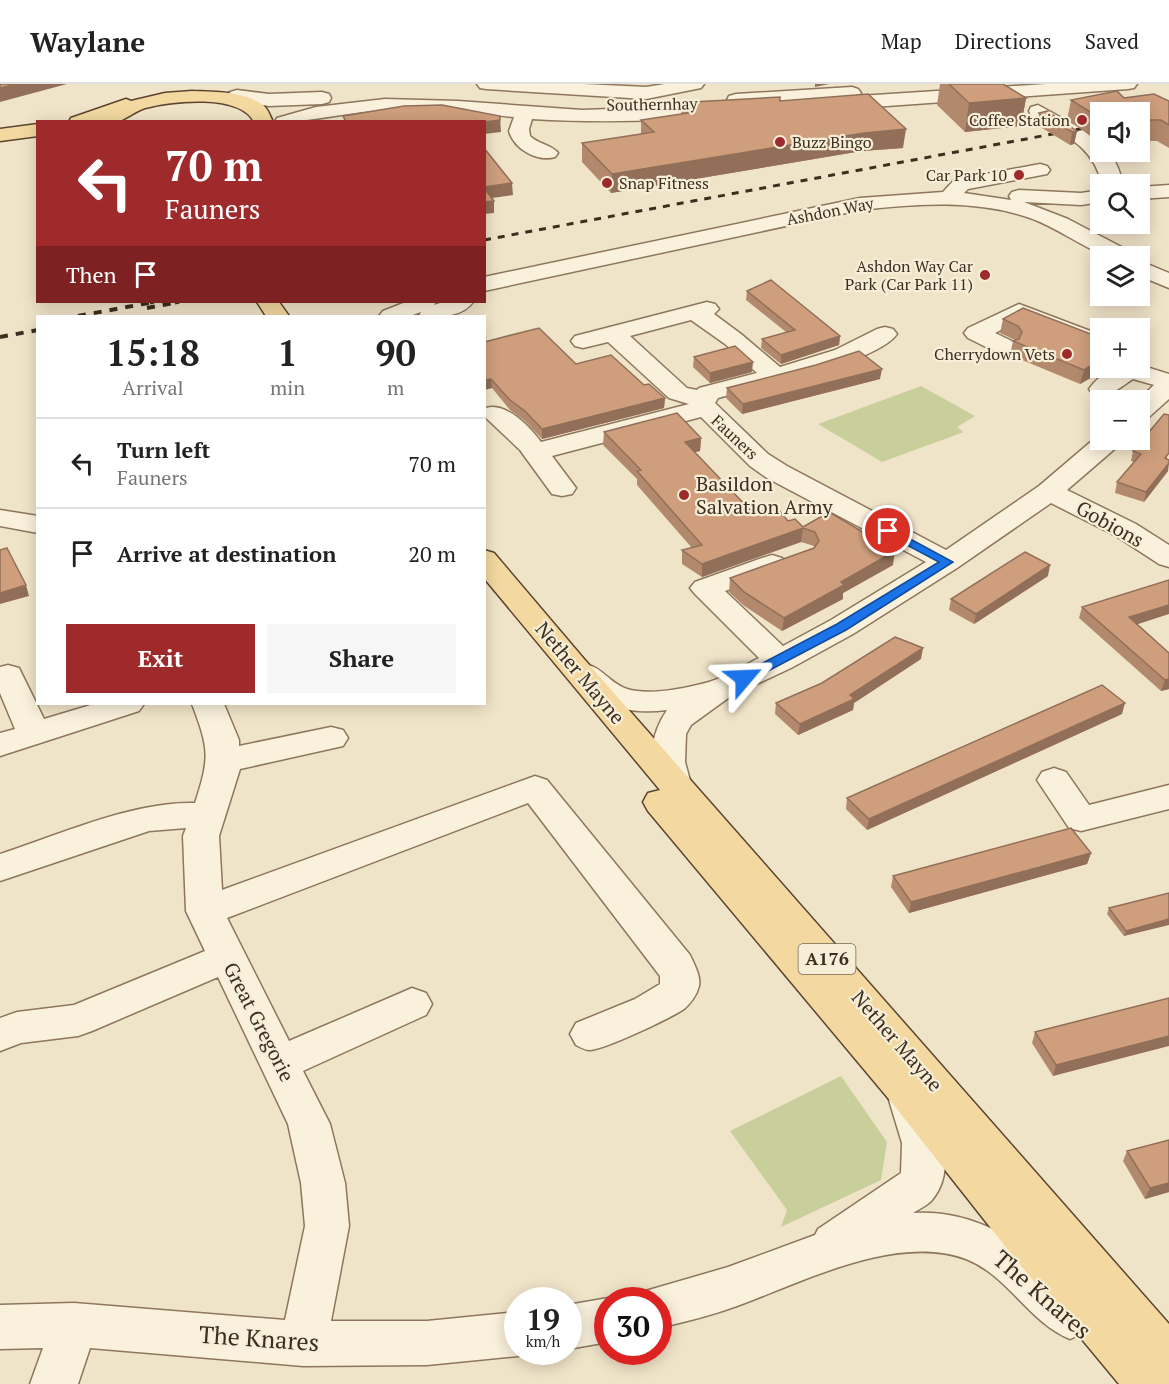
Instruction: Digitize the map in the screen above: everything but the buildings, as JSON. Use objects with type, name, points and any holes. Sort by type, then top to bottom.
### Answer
[{"type":"main road","points":[[108,120],[153,84]]},
{"type":"main road","points":[[205,84],[260,108],[263,120]]},
{"type":"main road","points":[[84,120],[145,100],[178,94],[237,96]]},
{"type":"main road","points":[[0,135],[36,130]]},
{"type":"main road","points":[[0,148],[36,145]]},
{"type":"main road","name":"Nether Mayne","points":[[486,561],[573,666],[1169,1359]]},
{"type":"main road","name":"Nether Mayne","points":[[486,596],[908,1092],[1028,1241],[1150,1384]]},
{"type":"street","points":[[486,84],[646,93],[695,84]]},
{"type":"street","points":[[855,93],[891,84]]},
{"type":"street","name":"Southernhay","points":[[292,120],[329,111],[375,106],[452,106],[582,116],[654,115],[981,87],[1015,89],[1055,84]]},
{"type":"street","name":"Southernhay","points":[[237,96],[285,100],[395,94],[454,95],[577,104],[632,105],[855,93],[1128,84]]},
{"type":"street","points":[[1015,89],[1097,150],[1109,168],[1110,174]]},
{"type":"street","name":"Southernhay","points":[[395,94],[512,105],[526,112]]},
{"type":"street","points":[[526,112],[519,131],[544,151]]},
{"type":"street","points":[[954,193],[961,184],[1040,170]]},
{"type":"street","points":[[1150,192],[1169,191]]},
{"type":"street","points":[[860,204],[912,194],[954,193],[1065,199],[1090,197]]},
{"type":"street","name":"Ashdon Way","points":[[486,284],[860,204],[927,199],[985,202],[1037,213],[1103,246]]},
{"type":"street","points":[[1150,272],[1169,280]]},
{"type":"street","name":"Ashdon Way","points":[[486,289],[532,274]]},
{"type":"street","points":[[393,315],[422,303]]},
{"type":"street","points":[[432,315],[459,303]]},
{"type":"street","points":[[583,341],[701,310],[776,376]]},
{"type":"street","points":[[1005,347],[976,333],[1019,311],[1090,340]]},
{"type":"street","points":[[612,333],[678,393],[704,404]]},
{"type":"street","name":"Fauners","points":[[885,334],[859,350],[776,376],[708,393],[704,404],[759,460],[777,472],[947,562]]},
{"type":"street","points":[[1150,373],[1169,384],[1150,402]]},
{"type":"street","points":[[1102,389],[1117,378]]},
{"type":"street","points":[[535,452],[704,404]]},
{"type":"street","points":[[495,413],[535,452],[562,488]]},
{"type":"street","points":[[675,784],[668,762],[670,734],[678,717],[720,689],[780,661],[842,627],[947,562],[1049,492],[1097,450]]},
{"type":"street","name":"Gobions","points":[[1049,492],[1126,530],[1169,558]]},
{"type":"street","points":[[780,661],[705,588],[802,553]]},
{"type":"street","points":[[573,666],[607,693],[626,700],[673,699],[720,689]]},
{"type":"street","points":[[8,675],[34,734]]},
{"type":"street","points":[[0,745],[125,705]]},
{"type":"street","name":"Great Gregorie","points":[[208,705],[222,740],[223,770],[201,836],[205,911],[309,1124],[323,1183],[327,1226],[303,1344]]},
{"type":"street","points":[[222,759],[252,757],[331,738]]},
{"type":"street","points":[[1054,780],[1081,819],[1169,797]]},
{"type":"street","points":[[205,911],[535,788],[676,966],[681,980],[676,992],[651,1008],[590,1034]]},
{"type":"street","points":[[0,868],[146,819],[175,815],[208,816]]},
{"type":"street","points":[[0,1035],[17,1028],[78,1020],[226,958]]},
{"type":"street","points":[[280,1063],[412,1004]]},
{"type":"street","name":"The Knares","points":[[823,1251],[917,1186],[923,1175],[926,1158],[924,1145],[908,1092]]},
{"type":"street","name":"The Knares","points":[[672,1303],[749,1281],[823,1251],[908,1232],[951,1234],[978,1243],[1011,1262],[1141,1384]]},
{"type":"street","points":[[54,1384],[74,1325]]},
{"type":"street","name":"The Knares","points":[[0,1327],[74,1325],[303,1344],[427,1343],[504,1336]]},
{"type":"green space","points":[[921,386],[975,416],[957,427],[964,432],[882,462],[818,424]]},
{"type":"green space","points":[[841,1076],[887,1142],[881,1180],[781,1227],[787,1210],[730,1131]]},
{"type":"railway","points":[[486,240],[1090,127]]},
{"type":"railway","points":[[83,315],[149,303]]},
{"type":"railway","points":[[147,308],[174,303]]},
{"type":"railway","points":[[0,337],[36,330]]},
{"type":"place","name":"Coffee Station","points":[[1082,120]]},
{"type":"place","name":"Buzz Bingo","points":[[780,142]]},
{"type":"place","name":"Car Park 10","points":[[1019,175]]},
{"type":"place","name":"Snap Fitness","points":[[607,183]]},
{"type":"place","name":"Ashdon Way Car Park (Car Park 11)","points":[[985,275]]},
{"type":"place","name":"Cherrydown Vets","points":[[1067,354]]},
{"type":"place","name":"Basildon Salvation Army","points":[[684,495]]},
{"type":"route","points":[[744,678],[842,627],[947,562],[888,531]]}]
